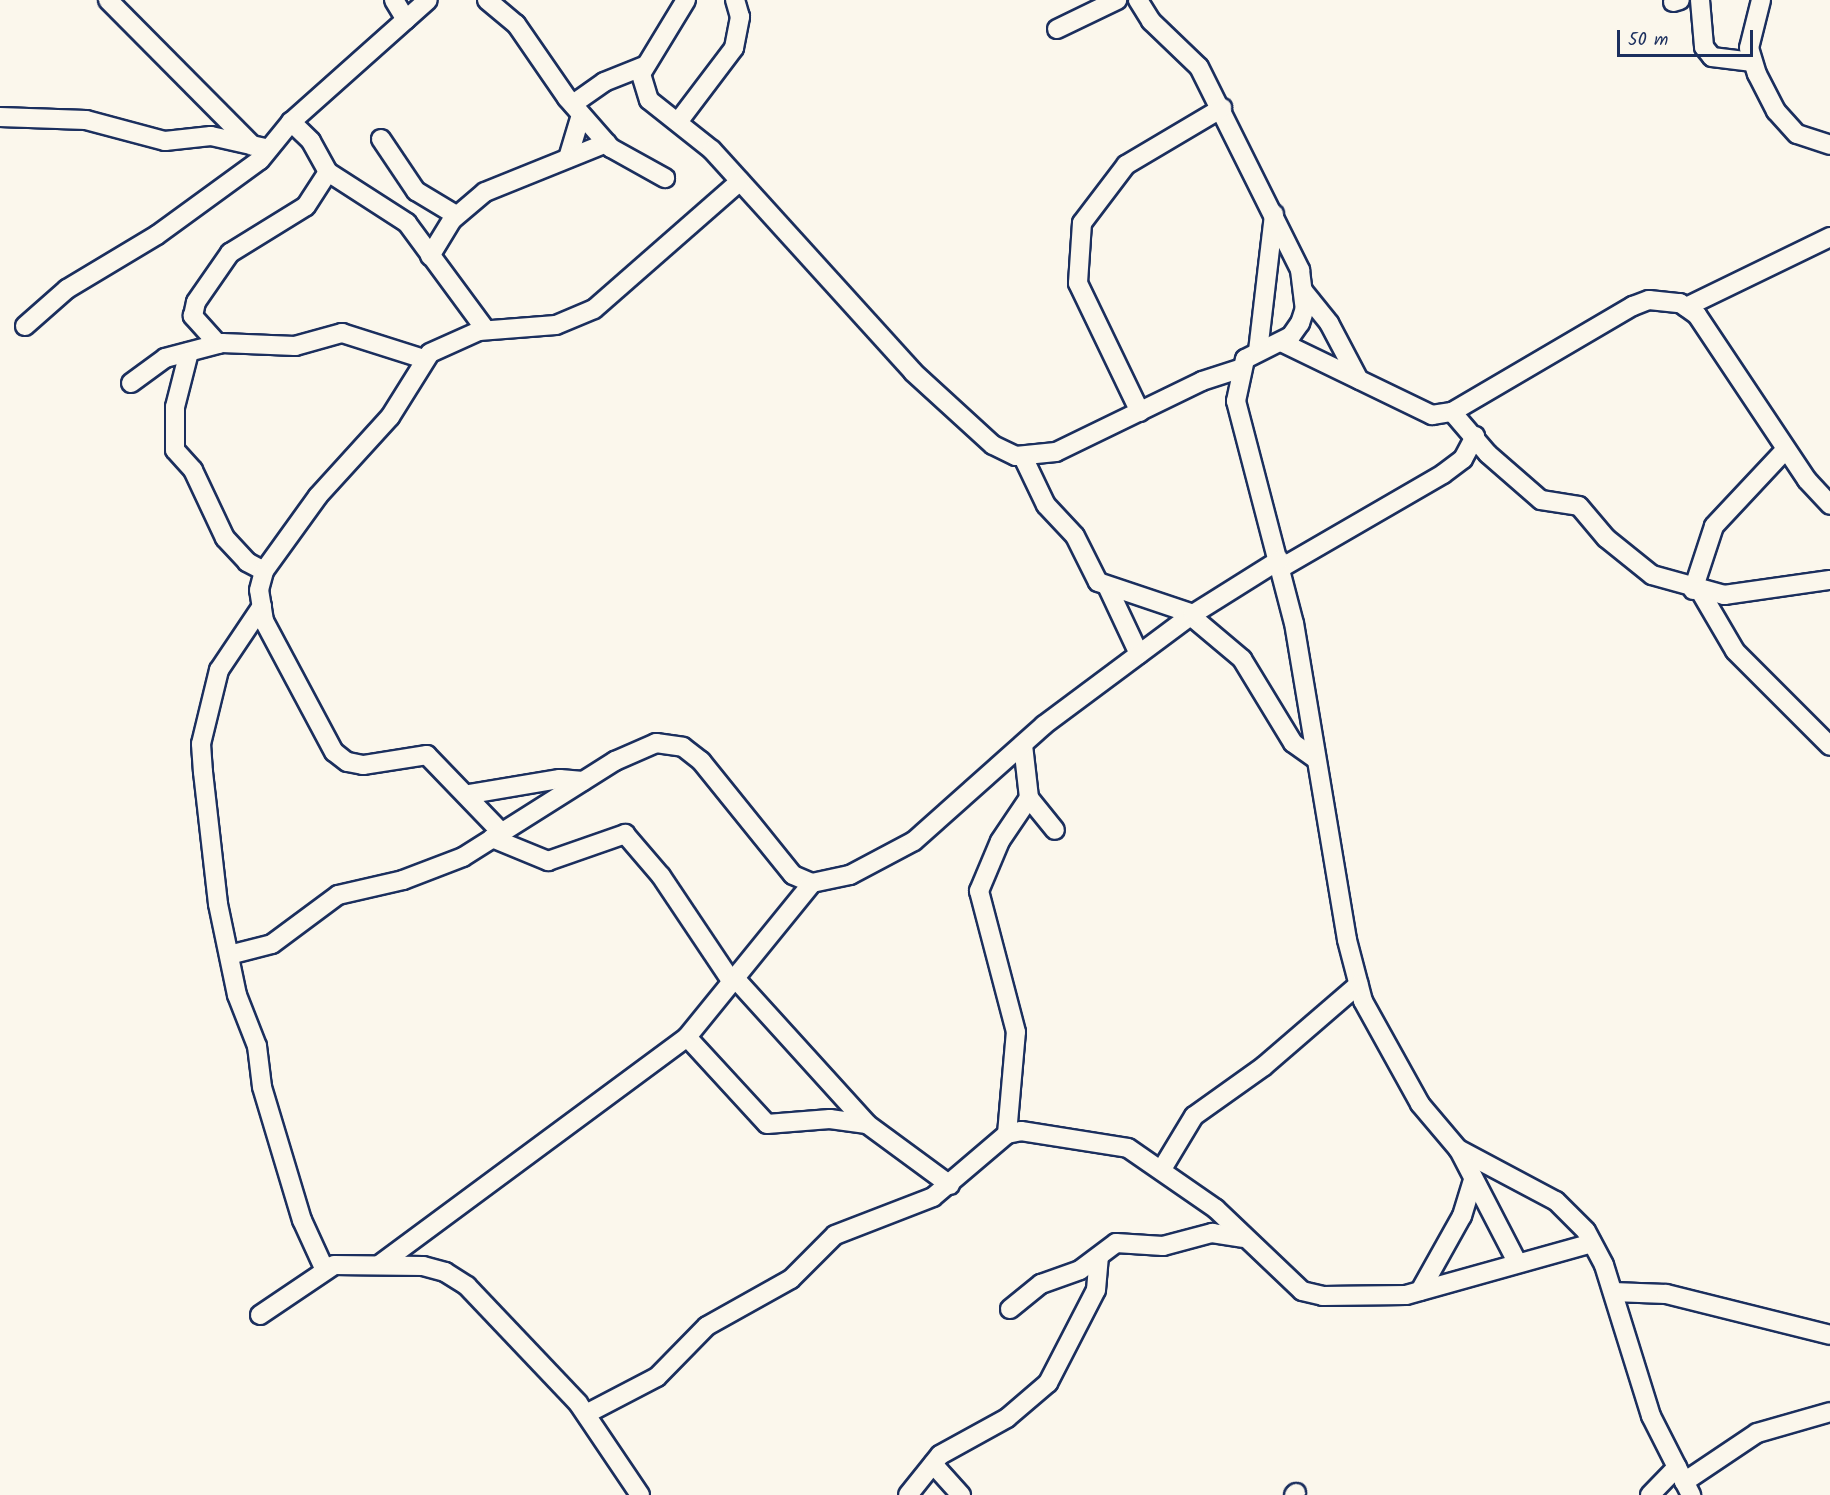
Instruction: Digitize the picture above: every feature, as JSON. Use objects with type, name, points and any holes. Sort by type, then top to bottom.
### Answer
[{"type":"street","points":[[108,0],[261,148]]},
{"type":"street","points":[[394,0],[406,20]]},
{"type":"street","points":[[25,326],[67,289],[157,235],[291,122],[428,0]]},
{"type":"street","points":[[487,0],[516,24],[577,110],[606,143],[665,178]]},
{"type":"street","points":[[686,0],[644,66],[640,80],[649,100],[678,122],[740,181],[952,411],[993,445],[1023,457],[1056,452],[1202,381],[1239,369],[1258,351],[1281,342],[1300,323],[1304,292]]},
{"type":"street","points":[[678,122],[734,48],[740,17],[735,0]]},
{"type":"street","points":[[1057,29],[1117,0]]},
{"type":"street","points":[[1138,0],[1151,21],[1199,67],[1274,212],[1304,292],[1324,315],[1359,380]]},
{"type":"street","points":[[1700,0],[1704,46],[1712,57],[1753,62]]},
{"type":"street","points":[[1761,0],[1749,48],[1753,62],[1776,111],[1797,134],[1830,146]]},
{"type":"street","points":[[568,158],[577,110],[604,82],[644,66]]},
{"type":"street","points":[[1140,412],[1078,283],[1082,223],[1126,165],[1222,108]]},
{"type":"street","points":[[0,117],[86,120],[165,141],[212,136],[261,148]]},
{"type":"street","points":[[291,122],[311,141],[328,172],[394,214],[430,255],[486,330]]},
{"type":"street","points":[[381,139],[416,191],[456,215]]},
{"type":"street","points":[[430,255],[456,215],[485,192],[606,143]]},
{"type":"street","points":[[219,344],[194,316],[196,302],[230,253],[306,206],[328,172]]},
{"type":"street","points":[[740,181],[594,309],[556,325],[486,330],[455,338],[424,359],[390,417],[318,496],[264,571],[262,606],[294,685],[334,752],[347,762],[363,765],[426,755],[470,794],[497,835],[548,861],[625,834],[661,876],[731,978],[867,1124],[950,1185]]},
{"type":"street","points":[[394,214],[416,191]]},
{"type":"street","points":[[1258,351],[1274,212]]},
{"type":"street","points":[[1686,308],[1830,237]]},
{"type":"street","points":[[1281,342],[1418,411],[1452,412],[1633,306],[1662,300],[1686,308],[1786,449],[1830,505]]},
{"type":"street","points":[[131,383],[165,358],[219,344],[295,346],[342,333],[424,359]]},
{"type":"street","points":[[189,352],[175,407],[175,450],[198,479],[225,538],[247,562],[264,571]]},
{"type":"street","points":[[1239,369],[1236,401],[1280,564],[1359,984],[1420,1104],[1458,1149],[1517,1262]]},
{"type":"street","points":[[1452,412],[1541,500],[1579,506],[1606,538],[1652,575],[1697,590],[1724,595],[1830,580]]},
{"type":"street","points":[[379,1265],[687,1037],[731,978],[812,883],[850,875],[914,841],[1023,745],[1192,615],[1443,474],[1463,459],[1475,436]]},
{"type":"street","points":[[1786,449],[1714,526],[1697,590],[1736,651],[1830,746]]},
{"type":"street","points":[[1023,457],[1046,505],[1074,536],[1093,577],[1108,588],[1192,615],[1242,659],[1293,743],[1316,759]]},
{"type":"street","points":[[1108,588],[1139,654]]},
{"type":"street","points":[[262,606],[219,670],[201,744],[229,955],[302,1220],[324,1268]]},
{"type":"street","points":[[229,955],[272,944],[338,896],[431,871],[497,835],[583,782],[656,743],[683,747],[701,761],[779,861],[812,883]]},
{"type":"street","points":[[1023,745],[1029,798],[1055,830]]},
{"type":"street","points":[[470,794],[560,779],[583,782]]},
{"type":"street","points":[[1007,1134],[1016,1032],[979,891],[1000,841],[1029,798]]},
{"type":"street","points":[[1162,1169],[1194,1116],[1359,984]]},
{"type":"street","points":[[687,1037],[767,1124],[830,1119],[867,1124]]},
{"type":"street","points":[[586,1414],[664,1372],[707,1326],[791,1279],[835,1235],[884,1219],[950,1185],[1007,1134],[1021,1131],[1128,1148],[1162,1169],[1302,1292],[1372,1297],[1420,1291],[1517,1262],[1592,1243]]},
{"type":"street","points":[[1458,1149],[1556,1201],[1592,1243],[1613,1292],[1652,1416],[1684,1481]]},
{"type":"street","points":[[1420,1291],[1462,1215],[1473,1181]]},
{"type":"street","points":[[1011,1309],[1041,1284],[1099,1257],[1116,1243],[1129,1241],[1163,1246],[1212,1233],[1243,1238]]},
{"type":"street","points":[[908,1495],[933,1464],[971,1435],[1007,1418],[1048,1383],[1088,1310],[1099,1257]]},
{"type":"street","points":[[260,1315],[324,1268],[379,1265],[423,1266],[467,1286],[586,1414],[640,1495]]},
{"type":"street","points":[[1613,1292],[1666,1294],[1830,1335]]},
{"type":"street","points":[[1650,1495],[1684,1481],[1757,1433],[1830,1412]]},
{"type":"street","points":[[933,1464],[961,1495]]}]
